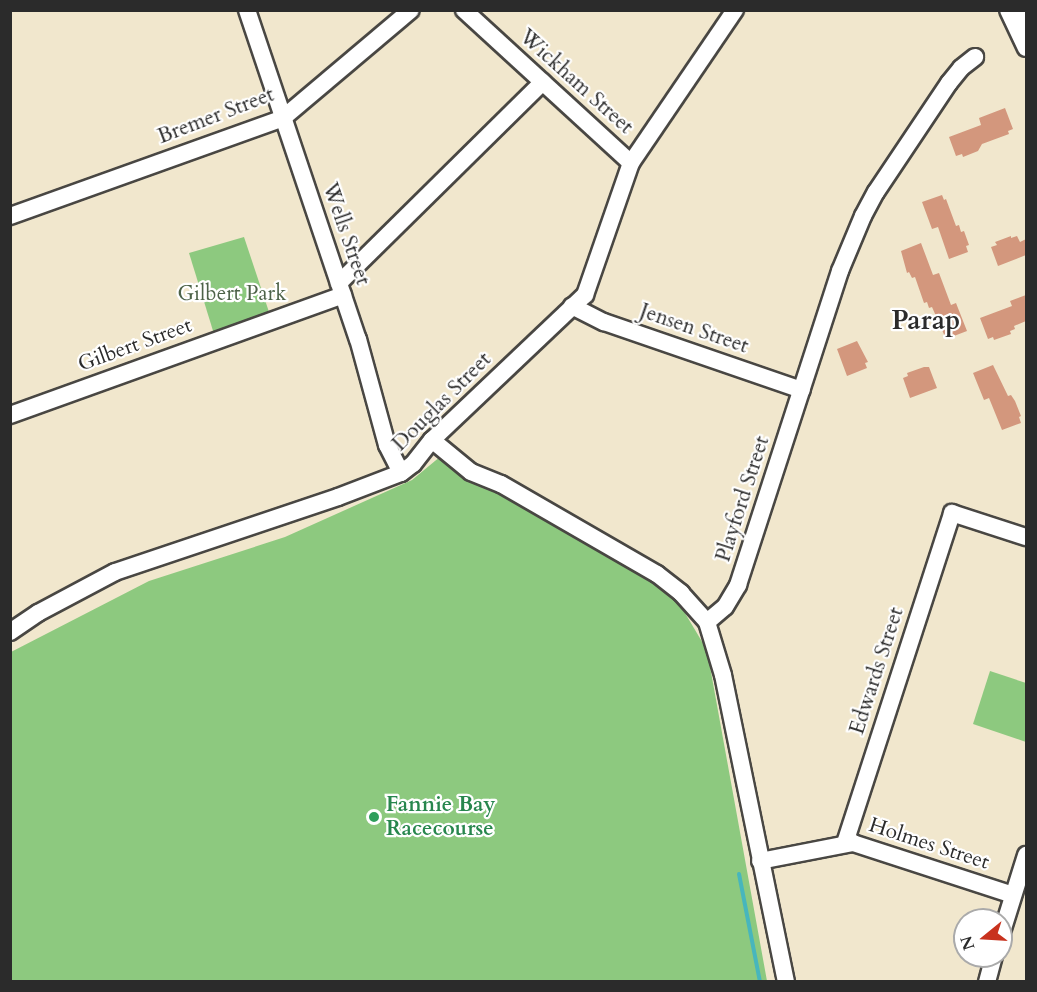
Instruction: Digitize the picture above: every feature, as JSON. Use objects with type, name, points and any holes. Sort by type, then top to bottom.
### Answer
[{"type":"street","name":"Wells Street","points":[[247,10],[341,289],[384,436],[401,473]]},
{"type":"street","name":"Bremer Street","points":[[10,216],[283,118],[411,10]]},
{"type":"street","name":"Wickham Street","points":[[464,10],[631,163]]},
{"type":"street","name":"Douglas Street","points":[[10,632],[38,613],[115,572],[401,473],[413,464],[432,440],[589,289],[631,163],[735,10]]},
{"type":"street","points":[[1008,10],[1024,42]]},
{"type":"street","points":[[1024,42],[1025,10]]},
{"type":"street","name":"Playford Street","points":[[706,622],[725,607],[738,585],[840,271],[872,200],[949,84],[961,68],[975,57]]},
{"type":"street","name":"Gilbert Street","points":[[10,415],[341,289],[543,82]]},
{"type":"street","name":"Jensen Street","points":[[572,306],[604,322],[802,390]]},
{"type":"street","points":[[432,440],[471,472],[501,484],[657,574],[687,599],[706,622],[723,675],[786,981]]},
{"type":"street","name":"Edwards Street","points":[[845,843],[952,513],[1026,537]]},
{"type":"street","name":"Holmes Street","points":[[760,861],[845,843],[861,844],[1014,895]]},
{"type":"street","points":[[1010,908],[1026,855]]},
{"type":"green space","name":"Gilbert Park","points":[[244,237],[270,315],[214,334],[189,253]]},
{"type":"green space","name":"Fannie Bay Racecourse","points":[[441,456],[673,593],[707,650],[767,981],[11,982],[11,652],[149,581],[285,537],[412,480]]},
{"type":"green space","points":[[990,671],[1026,683],[1026,742],[973,724]]},
{"type":"building","points":[[1005,108],[1013,129],[1008,131],[1009,134],[982,144],[978,151],[963,157],[962,154],[956,156],[949,137],[981,125],[979,118]]},
{"type":"building","points":[[942,195],[944,200],[946,199],[956,226],[959,225],[961,232],[964,231],[969,245],[966,246],[968,252],[949,259],[938,227],[932,229],[922,202]]},
{"type":"building","points":[[1011,236],[1011,238],[1017,236],[1020,242],[1026,239],[1026,255],[998,266],[991,247],[997,245],[995,242]]},
{"type":"building","points":[[921,243],[933,275],[939,273],[951,305],[956,303],[967,331],[946,339],[932,307],[929,308],[927,302],[924,303],[915,277],[912,278],[909,272],[907,273],[901,251]]},
{"type":"building","points":[[1026,295],[1026,321],[1014,326],[1015,329],[1010,331],[1011,334],[994,340],[993,337],[988,339],[980,318],[1012,306],[1010,301]]},
{"type":"building","points":[[857,341],[868,362],[865,363],[867,368],[847,376],[837,349]]},
{"type":"building","points":[[993,365],[1008,396],[1011,395],[1015,401],[1021,416],[1019,417],[1021,423],[1002,430],[989,398],[984,400],[973,373]]},
{"type":"building","points":[[929,367],[937,388],[910,398],[903,378],[908,376],[907,373]]},
{"type":"waterway","points":[[739,874],[760,982]]},
{"type":"place","name":"Fannie Bay Racecourse","points":[[374,817]]},
{"type":"district","name":"Parap","points":[[926,321]]}]
